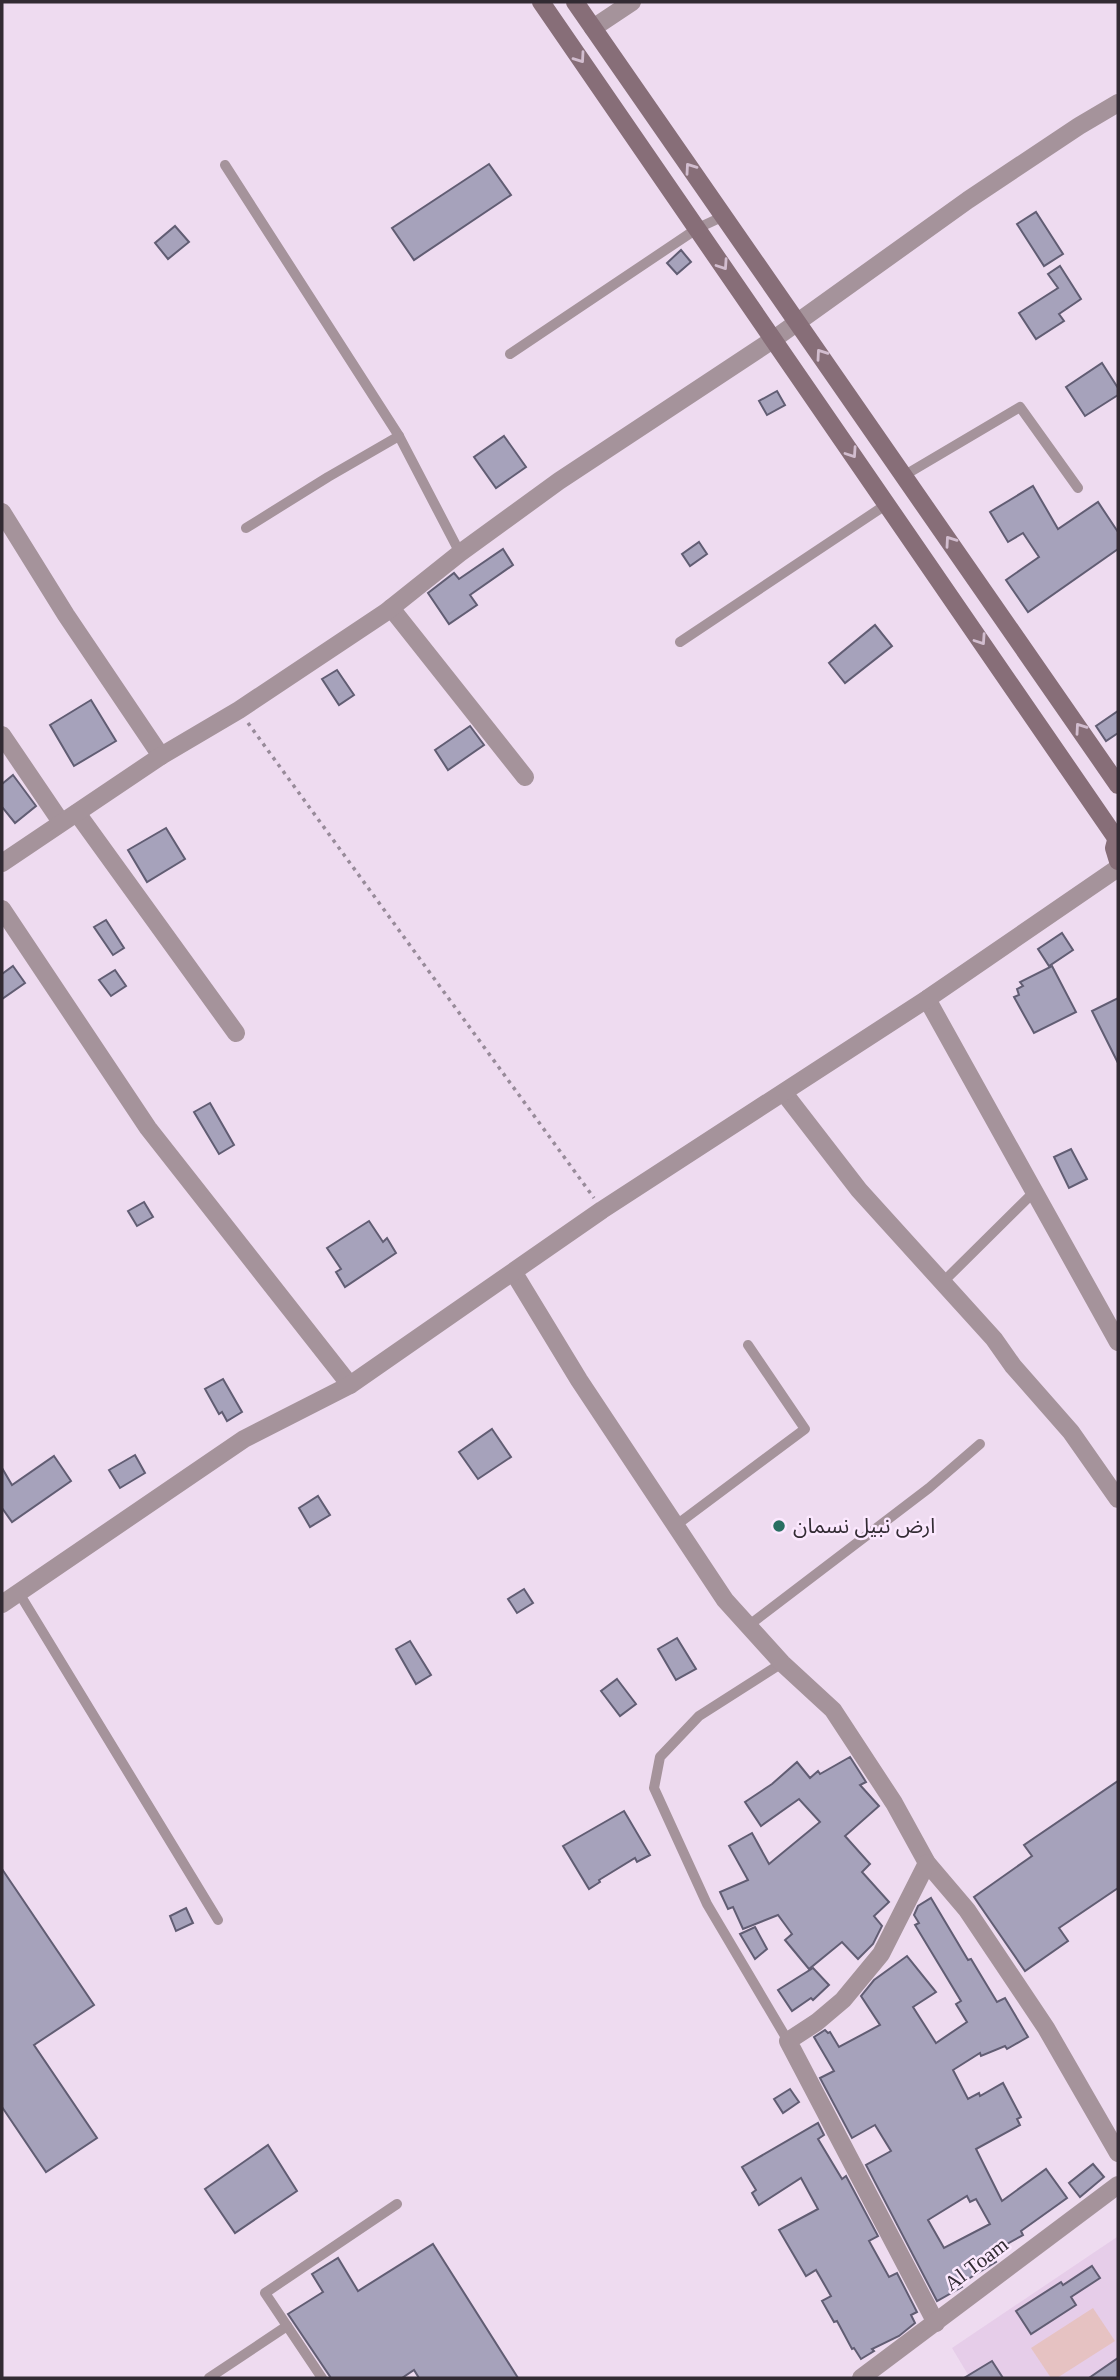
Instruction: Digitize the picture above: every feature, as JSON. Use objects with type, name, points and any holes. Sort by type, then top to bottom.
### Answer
[{"type":"street","points":[[541,2],[1117,835],[1114,848],[1118,861]]},
{"type":"street","points":[[575,2],[1118,785]]},
{"type":"street","points":[[593,28],[632,2]]},
{"type":"street","points":[[2,863],[161,756],[239,710],[391,608],[460,553],[559,481],[774,339],[968,200],[1118,103]]},
{"type":"street","points":[[2,512],[66,615],[161,756]]},
{"type":"street","points":[[391,608],[525,778]]},
{"type":"street","points":[[2,735],[61,822]]},
{"type":"street","points":[[77,813],[236,1033]]},
{"type":"street","points":[[2,1604],[244,1439],[350,1385],[603,1210],[927,999],[1118,868]]},
{"type":"street","points":[[2,909],[148,1128],[350,1385]]},
{"type":"street","points":[[927,999],[1118,1342]]},
{"type":"street","points":[[784,1093],[859,1190],[994,1339],[1013,1366],[1071,1432],[1118,1499]]},
{"type":"street","points":[[514,1273],[579,1380],[724,1600],[782,1663],[833,1710],[894,1803],[927,1863],[967,1910],[1046,2028],[1118,2153]]},
{"type":"street","points":[[927,1863],[881,1954],[843,2000],[788,2041],[936,2323]]},
{"type":"street","name":"Al Toam","points":[[861,2378],[1118,2185]]},
{"type":"lane","points":[[225,165],[399,436],[460,553]]},
{"type":"lane","points":[[510,354],[698,228],[724,216]]},
{"type":"lane","points":[[905,475],[1020,407],[1077,488]]},
{"type":"lane","points":[[246,528],[399,436]]},
{"type":"lane","points":[[680,642],[887,504]]},
{"type":"lane","points":[[943,1282],[1035,1191]]},
{"type":"lane","points":[[675,1526],[805,1429],[748,1345]]},
{"type":"lane","points":[[748,1626],[929,1488],[980,1444]]},
{"type":"lane","points":[[19,1593],[218,1920]]},
{"type":"lane","points":[[782,1663],[699,1716],[660,1757],[654,1788],[707,1904],[788,2041]]},
{"type":"lane","points":[[323,2378],[265,2293],[397,2204]]},
{"type":"lane","points":[[209,2378],[287,2326]]},
{"type":"path","points":[[239,710],[603,1210]]},
{"type":"shaded area","points":[[1117,2237],[1118,2378],[970,2378],[952,2348]]},
{"type":"shaded area","points":[[1093,2308],[1115,2341],[1057,2378],[1051,2378],[1031,2348]]},
{"type":"building","points":[[489,164],[511,195],[414,260],[392,228]]},
{"type":"building","points":[[1036,212],[1063,254],[1044,266],[1017,224]]},
{"type":"building","points":[[175,226],[189,242],[168,259],[155,243]]},
{"type":"building","points":[[681,250],[691,262],[677,274],[667,263]]},
{"type":"building","points":[[1060,266],[1081,299],[1059,314],[1064,321],[1036,339],[1019,313],[1058,288],[1048,274]]},
{"type":"building","points":[[1102,363],[1118,388],[1118,395],[1085,416],[1066,387]]},
{"type":"building","points":[[777,391],[785,405],[767,415],[759,401]]},
{"type":"building","points":[[504,436],[526,467],[496,488],[474,457]]},
{"type":"building","points":[[1033,486],[1058,529],[1098,502],[1118,532],[1118,549],[1028,612],[1006,580],[1039,557],[1023,533],[1008,542],[990,512]]},
{"type":"building","points":[[699,542],[707,554],[690,566],[682,554]]},
{"type":"building","points":[[503,549],[513,565],[470,595],[477,605],[449,624],[428,593],[454,573],[459,579]]},
{"type":"building","points":[[875,625],[892,646],[845,683],[829,663]]},
{"type":"building","points":[[337,670],[354,695],[339,705],[322,679]]},
{"type":"building","points":[[91,700],[116,741],[74,766],[50,725]]},
{"type":"building","points":[[1118,711],[1118,733],[1106,741],[1096,726]]},
{"type":"building","points":[[470,726],[484,745],[448,770],[435,750]]},
{"type":"building","points":[[13,775],[36,806],[15,823],[2,807],[2,784]]},
{"type":"building","points":[[166,828],[185,859],[147,882],[128,850]]},
{"type":"building","points":[[106,920],[124,948],[113,955],[94,927]]},
{"type":"building","points":[[1062,933],[1073,950],[1049,966],[1038,949]]},
{"type":"building","points":[[13,966],[25,983],[2,999],[2,974]]},
{"type":"building","points":[[1052,966],[1076,1012],[1034,1033],[1014,997],[1019,995],[1017,989],[1023,986],[1020,982]]},
{"type":"building","points":[[115,970],[126,986],[111,996],[99,980]]},
{"type":"building","points":[[1118,998],[1118,1063],[1092,1011]]},
{"type":"building","points":[[210,1103],[234,1145],[219,1154],[194,1112]]},
{"type":"building","points":[[1071,1149],[1087,1179],[1069,1188],[1054,1157]]},
{"type":"building","points":[[144,1202],[153,1217],[137,1226],[128,1211]]},
{"type":"building","points":[[369,1221],[383,1242],[387,1238],[396,1253],[345,1287],[336,1272],[341,1269],[327,1248]]},
{"type":"building","points":[[223,1379],[242,1412],[227,1421],[222,1412],[219,1414],[205,1389]]},
{"type":"building","points":[[492,1429],[511,1457],[478,1479],[459,1452]]},
{"type":"building","points":[[135,1455],[145,1473],[120,1488],[109,1470]]},
{"type":"building","points":[[54,1456],[71,1481],[12,1522],[2,1508],[2,1468],[12,1485]]},
{"type":"building","points":[[318,1496],[330,1515],[310,1527],[299,1508]]},
{"type":"building","points":[[524,1589],[533,1603],[517,1613],[508,1599]]},
{"type":"building","points":[[677,1638],[696,1669],[676,1680],[658,1649]]},
{"type":"building","points":[[410,1641],[431,1675],[416,1684],[396,1649]]},
{"type":"building","points":[[617,1679],[636,1704],[620,1716],[601,1691]]},
{"type":"building","points":[[850,1757],[866,1782],[860,1785],[879,1806],[845,1836],[870,1864],[862,1872],[889,1902],[874,1916],[882,1926],[873,1944],[858,1959],[842,1942],[809,1969],[785,1940],[792,1934],[778,1915],[743,1929],[733,1907],[728,1909],[720,1892],[748,1880],[729,1846],[752,1833],[769,1864],[820,1822],[799,1799],[761,1826],[745,1802],[772,1784],[797,1762],[810,1778],[818,1771],[820,1774]]},
{"type":"building","points":[[1118,1781],[1118,1888],[1059,1928],[1068,1941],[1025,1971],[974,1897],[1032,1856],[1024,1845]]},
{"type":"building","points":[[624,1811],[650,1855],[637,1862],[635,1858],[589,1889],[563,1846]]},
{"type":"building","points":[[2,1869],[94,2005],[34,2045],[97,2138],[46,2172],[2,2107]]},
{"type":"building","points":[[931,1898],[997,2002],[1005,1998],[1028,2037],[1007,2049],[1005,2046],[981,2056],[980,2053],[953,2070],[968,2099],[979,2093],[980,2096],[1003,2083],[1021,2117],[1017,2119],[1020,2125],[976,2149],[1002,2201],[1046,2169],[1067,2198],[1021,2231],[1023,2235],[991,2253],[996,2262],[960,2284],[962,2287],[937,2301],[866,2165],[891,2151],[875,2125],[852,2138],[820,2078],[834,2071],[814,2037],[825,2030],[830,2032],[839,2047],[880,2025],[861,1996],[874,1980],[907,1956],[936,1992],[913,2007],[936,2043],[967,2022],[956,2004],[961,2001],[915,1925],[919,1923],[914,1915],[918,1906]],"holes":[[[967,2196],[970,2202],[976,2199],[990,2224],[944,2248],[928,2220]]]},
{"type":"building","points":[[186,1908],[193,1923],[176,1931],[170,1916]]},
{"type":"building","points":[[755,1927],[767,1949],[755,1959],[740,1934]]},
{"type":"building","points":[[813,1968],[829,1985],[813,2000],[811,1998],[792,2011],[778,1990]]},
{"type":"building","points":[[790,2089],[799,2102],[783,2113],[774,2099]]},
{"type":"building","points":[[818,2123],[824,2135],[818,2139],[842,2179],[846,2176],[878,2236],[869,2241],[889,2277],[897,2273],[917,2312],[911,2315],[915,2323],[899,2336],[872,2349],[874,2351],[861,2359],[822,2301],[831,2296],[816,2270],[806,2276],[779,2230],[818,2209],[801,2178],[759,2205],[752,2193],[756,2190],[742,2167]]},
{"type":"building","points":[[268,2145],[297,2191],[235,2233],[205,2189]]},
{"type":"building","points":[[1093,2164],[1104,2177],[1080,2197],[1069,2183]]},
{"type":"building","points":[[433,2244],[518,2378],[419,2378],[414,2370],[402,2378],[331,2378],[288,2314],[323,2292],[312,2274],[338,2258],[358,2291]]},
{"type":"building","points":[[1092,2266],[1100,2278],[1071,2297],[1076,2305],[1031,2334],[1016,2311]]},
{"type":"building","points":[[1118,2358],[1118,2378],[1089,2378]]},
{"type":"building","points":[[992,2361],[1003,2378],[964,2378]]},
{"type":"place","name":"ارض نبيل نسمان","points":[[779,1526]]}]
